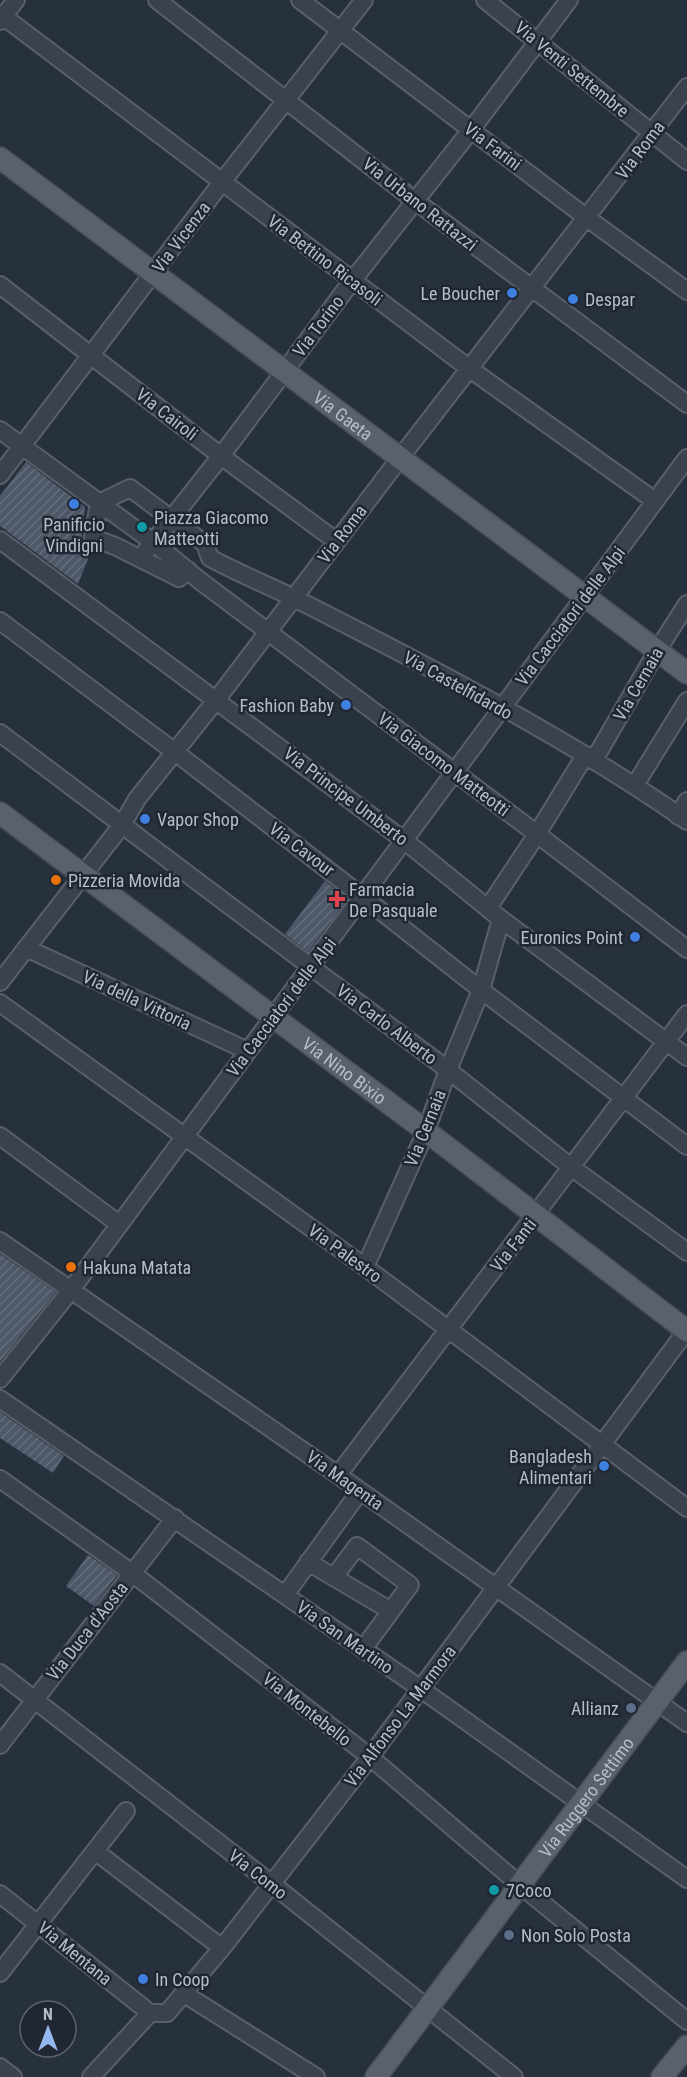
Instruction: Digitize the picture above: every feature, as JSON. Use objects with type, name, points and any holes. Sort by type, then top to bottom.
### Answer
[{"type":"main road","name":"Via Gaeta","points":[[0,158],[687,673]]},
{"type":"main road","name":"Via Nino Bixio","points":[[0,813],[426,1131],[687,1330]]},
{"type":"main road","name":"Via Ruggero Settimo","points":[[376,2077],[687,1662]]},
{"type":"main road","points":[[662,2077],[687,2046]]},
{"type":"street","points":[[1,17],[16,0]]},
{"type":"street","name":"Via Urbano Rattazzi","points":[[157,0],[414,200],[687,404]]},
{"type":"street","name":"Via Farini","points":[[300,0],[587,219],[687,291]]},
{"type":"street","name":"Via Vicenza","points":[[0,475],[222,182],[364,0]]},
{"type":"street","name":"Via Venti Settembre","points":[[485,0],[687,161]]},
{"type":"street","name":"Via Torino","points":[[140,559],[569,0]]},
{"type":"street","name":"Via Bettino Ricasoli","points":[[1,17],[470,369],[655,501]]},
{"type":"street","name":"Via Roma","points":[[0,982],[122,825],[137,800],[687,87]]},
{"type":"street","name":"Via Cairoli","points":[[0,285],[221,456],[336,541]]},
{"type":"street","points":[[0,430],[95,500]]},
{"type":"street","name":"Via Cacciatori delle Alpi","points":[[0,1379],[71,1290],[687,458]]},
{"type":"street","points":[[95,500],[130,488],[175,514]]},
{"type":"street","points":[[95,500],[93,538],[179,578],[193,575]]},
{"type":"street","name":"Via Giacomo Matteotti","points":[[95,500],[687,949]]},
{"type":"street","name":"Via Castelfidardo","points":[[175,514],[205,544],[210,558],[220,564],[293,598],[433,670],[684,813]]},
{"type":"street","name":"Via Principe Umberto","points":[[0,540],[217,699],[405,841],[494,914],[687,1058]]},
{"type":"street","name":"Via Cernaia","points":[[365,1267],[426,1131],[481,990],[494,914],[537,834],[580,762],[598,753],[687,604]]},
{"type":"street","name":"Via Cavour","points":[[0,621],[175,752],[481,990],[687,1146]]},
{"type":"street","points":[[635,785],[687,701]]},
{"type":"street","name":"Via Carlo Alberto","points":[[0,733],[448,1070],[571,1167],[687,1252]]},
{"type":"street","name":"Via della Vittoria","points":[[26,948],[248,1051]]},
{"type":"street","name":"Via Palestro","points":[[0,1004],[365,1267],[687,1508]]},
{"type":"street","name":"Via Fanti","points":[[338,1475],[687,1014]]},
{"type":"street","points":[[0,1136],[119,1224]]},
{"type":"street","name":"Via Magenta","points":[[0,1241],[338,1475],[687,1723]]},
{"type":"street","name":"Via Alfonso La Marmora","points":[[91,2077],[150,2013],[167,2013],[222,1948],[370,1757],[687,1330]]},
{"type":"street","name":"Via San Martino","points":[[0,1399],[421,1689],[687,1879]]},
{"type":"street","name":"Via Montebello","points":[[0,1479],[132,1573],[370,1757],[520,1885],[687,2021]]},
{"type":"street","points":[[285,1595],[360,1491]]},
{"type":"street","name":"Via Duca d'Aosta","points":[[0,1744],[175,1518]]},
{"type":"street","points":[[334,1577],[357,1546],[410,1585],[363,1649]]},
{"type":"street","points":[[308,1562],[391,1611]]},
{"type":"street","name":"Via Como","points":[[0,1673],[272,1884],[514,2077]]},
{"type":"street","points":[[0,1973],[126,1811]]},
{"type":"street","points":[[95,1851],[222,1948]]},
{"type":"street","name":"Via Mentana","points":[[0,1894],[150,2013]]},
{"type":"street","points":[[183,1992],[316,2077]]},
{"type":"street","points":[[0,2067],[13,2077]]},
{"type":"building","points":[[26,462],[85,507],[81,545],[92,549],[78,584],[0,526],[0,496]]},
{"type":"building","points":[[325,881],[348,899],[308,952],[285,934]]},
{"type":"building","points":[[0,1254],[56,1292],[0,1362]]},
{"type":"building","points":[[0,1412],[64,1456],[53,1473],[0,1438]]},
{"type":"building","points":[[88,1555],[117,1575],[94,1606],[66,1586]]},
{"type":"place","name":"Le Boucher","points":[[512,293]]},
{"type":"place","name":"Despar","points":[[573,299]]},
{"type":"place","name":"Panificio Vindigni","points":[[74,504]]},
{"type":"place","name":"Piazza Giacomo Matteotti","points":[[142,527]]},
{"type":"place","name":"Fashion Baby","points":[[346,705]]},
{"type":"place","name":"Vapor Shop","points":[[145,819]]},
{"type":"place","name":"Pizzeria Movida","points":[[56,880]]},
{"type":"place","name":"Farmacia De Pasquale","points":[[337,899]]},
{"type":"place","name":"Euronics Point","points":[[635,937]]},
{"type":"place","name":"Hakuna Matata","points":[[71,1267]]},
{"type":"place","name":"Bangladesh Alimentari","points":[[604,1466]]},
{"type":"place","name":"Allianz","points":[[631,1708]]},
{"type":"place","name":"7Coco","points":[[494,1890]]},
{"type":"place","name":"Non Solo Posta","points":[[509,1935]]},
{"type":"place","name":"In Coop","points":[[143,1979]]}]
